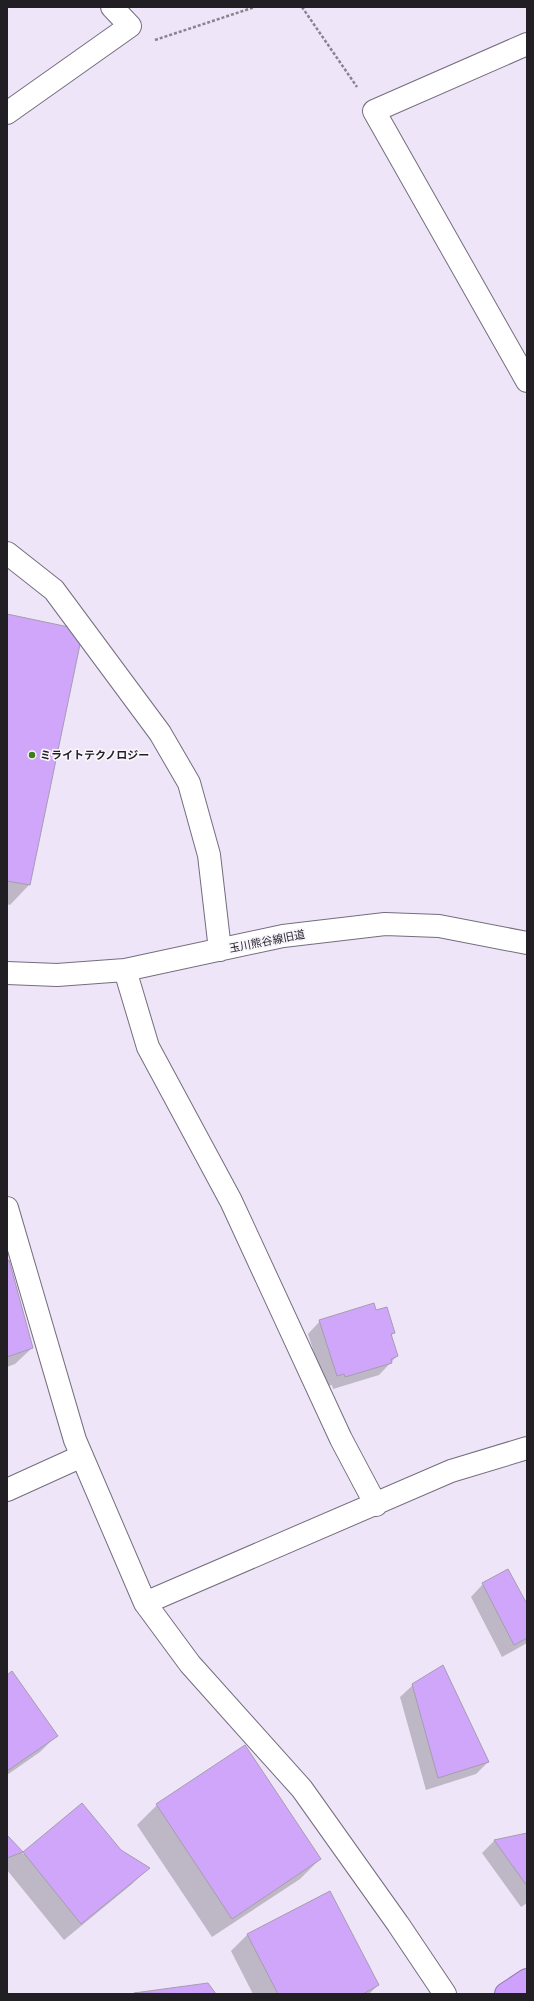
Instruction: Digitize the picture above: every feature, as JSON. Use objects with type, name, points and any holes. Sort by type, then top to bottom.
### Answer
[{"type":"highway","points":[[506,1994],[527,1980]]},
{"type":"street","points":[[7,113],[130,26],[112,7]]},
{"type":"street","points":[[527,44],[374,111],[527,381]]},
{"type":"street","points":[[7,553],[54,590],[160,733],[189,783],[209,855],[220,950]]},
{"type":"street","name":"玉川熊谷線旧道","points":[[7,973],[57,975],[125,970],[283,936],[385,924],[439,926],[527,943]]},
{"type":"street","points":[[125,970],[148,1047],[231,1201],[340,1439],[376,1505]]},
{"type":"street","points":[[7,1208],[75,1440],[145,1603],[190,1664],[302,1789],[398,1924],[445,1994]]},
{"type":"street","points":[[145,1603],[376,1505],[451,1471],[527,1448]]},
{"type":"street","points":[[7,1490],[82,1456]]},
{"type":"path","points":[[130,26],[149,42],[255,7]]},
{"type":"path","points":[[302,7],[374,111]]},
{"type":"building","name":"ミライトテクノロジー","points":[[7,614],[83,630],[30,885],[7,881]]},
{"type":"building","points":[[9,1260],[33,1348],[7,1357],[7,1261]]},
{"type":"building","points":[[374,1303],[376,1310],[387,1307],[395,1333],[391,1334],[398,1356],[391,1359],[392,1363],[345,1377],[344,1374],[337,1376],[319,1320]]},
{"type":"building","points":[[508,1569],[527,1604],[527,1638],[514,1645],[482,1583]]},
{"type":"building","points":[[443,1665],[489,1762],[438,1778],[412,1684]]},
{"type":"building","points":[[12,1671],[58,1736],[7,1771],[7,1675]]},
{"type":"building","points":[[245,1745],[321,1859],[232,1919],[156,1804]]},
{"type":"building","points":[[82,1803],[121,1850],[150,1868],[81,1924],[23,1852]]},
{"type":"building","points":[[527,1833],[527,1886],[494,1840]]},
{"type":"building","points":[[7,1835],[23,1852],[7,1858]]},
{"type":"building","points":[[330,1891],[379,1985],[363,1994],[278,1994],[247,1934]]},
{"type":"building","points":[[208,1983],[216,1994],[134,1993]]},
{"type":"place","name":"ミライトテクノロジー","points":[[32,755]]}]
